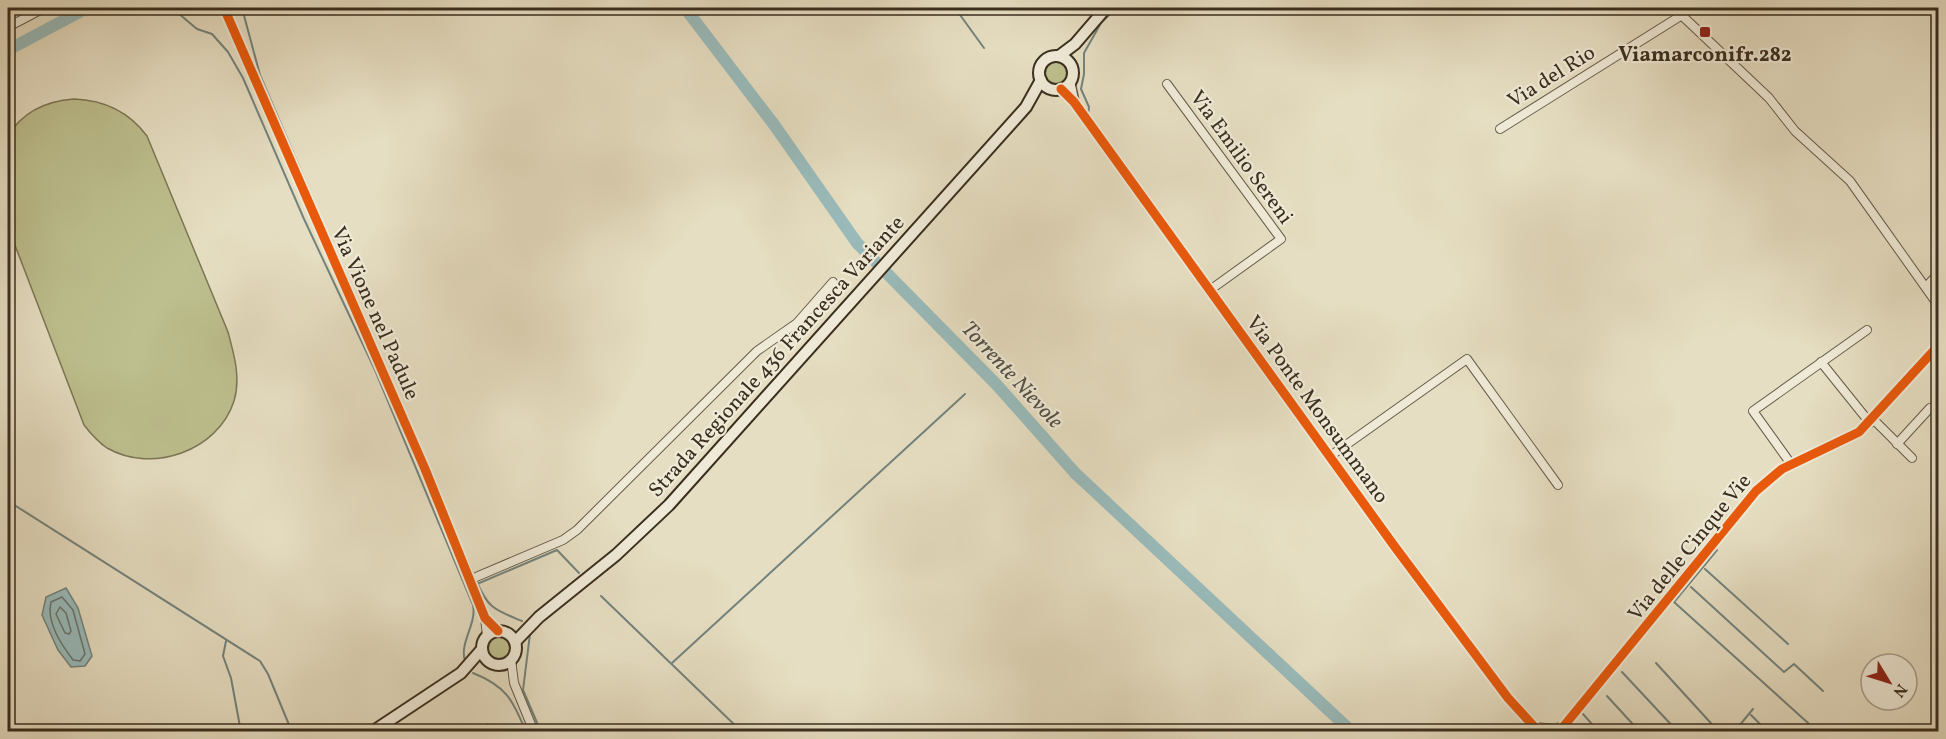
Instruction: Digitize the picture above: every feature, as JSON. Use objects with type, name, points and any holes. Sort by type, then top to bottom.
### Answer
[{"type":"main road","points":[[1026,106],[1041,80],[1042,63],[1051,57],[1059,56],[1076,44],[1106,8]]},
{"type":"main road","points":[[1070,63],[1076,44]]},
{"type":"main road","points":[[1026,106],[1061,87],[1073,71],[1070,63],[1059,56]]},
{"type":"main road","points":[[1041,80],[1061,87]]},
{"type":"main road","name":"Strada Regionale 436 Francesca Variante","points":[[507,635],[539,617],[616,555],[669,505],[1026,106]]},
{"type":"main road","points":[[372,732],[461,673],[491,663],[501,664],[511,659],[515,651],[507,635],[487,636],[482,649],[461,673]]},
{"type":"main road","points":[[482,649],[491,663]]},
{"type":"street","points":[[8,27],[44,8]]},
{"type":"street","name":"Via Vione nel Padule","points":[[224,8],[425,469],[485,618],[507,635]]},
{"type":"street","points":[[1674,8],[1769,98],[1795,131],[1850,181],[1938,305]]},
{"type":"street","name":"Via del Rio","points":[[1500,129],[1682,15]]},
{"type":"street","name":"Via Emilio Sereni","points":[[1167,84],[1281,239],[1210,290]]},
{"type":"street","name":"Via Ponte Monsummano","points":[[1061,87],[1329,457],[1508,698],[1537,729]]},
{"type":"street","points":[[1926,286],[1938,274]]},
{"type":"street","points":[[469,580],[563,540],[577,530],[757,351],[797,323],[833,282]]},
{"type":"street","points":[[1791,464],[1753,411],[1867,330]]},
{"type":"street","name":"Via delle Cinque Vie","points":[[1559,732],[1565,728],[1742,507],[1769,479],[1791,464],[1849,438],[1872,421],[1938,346]]},
{"type":"street","points":[[1329,457],[1467,359],[1558,485]]},
{"type":"street","points":[[1821,362],[1872,421],[1912,458]]},
{"type":"street","points":[[1897,444],[1930,408]]},
{"type":"street","points":[[485,618],[487,636]]},
{"type":"street","points":[[511,659],[512,678],[534,732]]},
{"type":"street","points":[[1537,729],[1565,728]]},
{"type":"green space","points":[[1056,61],[1065,64],[1068,73],[1065,82],[1056,85],[1047,82],[1044,73],[1047,64]]},
{"type":"green space","points":[[74,99],[96,102],[115,109],[132,120],[147,136],[228,332],[237,384],[234,401],[226,418],[214,433],[199,445],[163,458],[144,459],[107,448],[84,425],[8,227],[8,136],[21,120],[36,109],[54,102]]},
{"type":"green space","points":[[499,636],[508,639],[511,648],[508,657],[499,660],[490,657],[487,648],[490,639]]},
{"type":"water","points":[[66,588],[78,608],[92,656],[85,666],[71,667],[58,650],[42,615],[46,597]]},
{"type":"waterway","name":"Torrente Nievole","points":[[8,50],[87,8]]},
{"type":"waterway","points":[[172,8],[197,29],[212,34],[228,52],[243,78],[304,219],[375,370],[473,605],[473,619],[464,647],[465,661]]},
{"type":"waterway","points":[[242,8],[260,75],[380,356]]},
{"type":"waterway","name":"Torrente Nievole","points":[[685,8],[775,126],[857,243],[996,384],[1075,473],[1352,732]]},
{"type":"waterway","points":[[955,8],[984,48]]},
{"type":"waterway","points":[[1088,115],[1089,107],[1081,89],[1084,53],[1101,23],[1116,8]]},
{"type":"waterway","points":[[8,12],[11,20]]},
{"type":"waterway","points":[[672,663],[965,394]]},
{"type":"waterway","points":[[8,501],[260,661],[268,674],[292,732]]},
{"type":"waterway","points":[[444,505],[473,574]]},
{"type":"waterway","points":[[477,584],[557,550],[579,573]]},
{"type":"waterway","points":[[1717,550],[1674,602],[1818,732]]},
{"type":"waterway","points":[[1705,569],[1788,644]]},
{"type":"waterway","points":[[476,580],[484,597],[493,607],[522,621]]},
{"type":"waterway","points":[[1691,587],[1784,672],[1794,664],[1823,691]]},
{"type":"waterway","points":[[601,596],[742,732]]},
{"type":"waterway","points":[[530,634],[523,690],[541,732]]},
{"type":"waterway","points":[[226,641],[223,656],[231,678],[241,732]]},
{"type":"waterway","points":[[1656,663],[1719,732]]},
{"type":"waterway","points":[[1622,672],[1678,732]]},
{"type":"waterway","points":[[473,673],[493,683],[507,695],[526,732]]},
{"type":"waterway","points":[[1607,696],[1640,732]]},
{"type":"waterway","points":[[1734,732],[1753,709]]},
{"type":"waterway","points":[[1583,714],[1599,732]]},
{"type":"waterway","points":[[1751,715],[1768,732]]},
{"type":"waterway","points":[[487,724],[490,732]]},
{"type":"cycle path","points":[[224,8],[425,469],[485,618],[498,631]]},
{"type":"cycle path","points":[[1061,89],[1074,102],[1395,547],[1508,698],[1539,732]]},
{"type":"cycle path","points":[[1559,732],[1756,491],[1782,469],[1859,432],[1938,346]]},
{"type":"place","name":"Viamarconifr.282","points":[[1705,32]]}]
